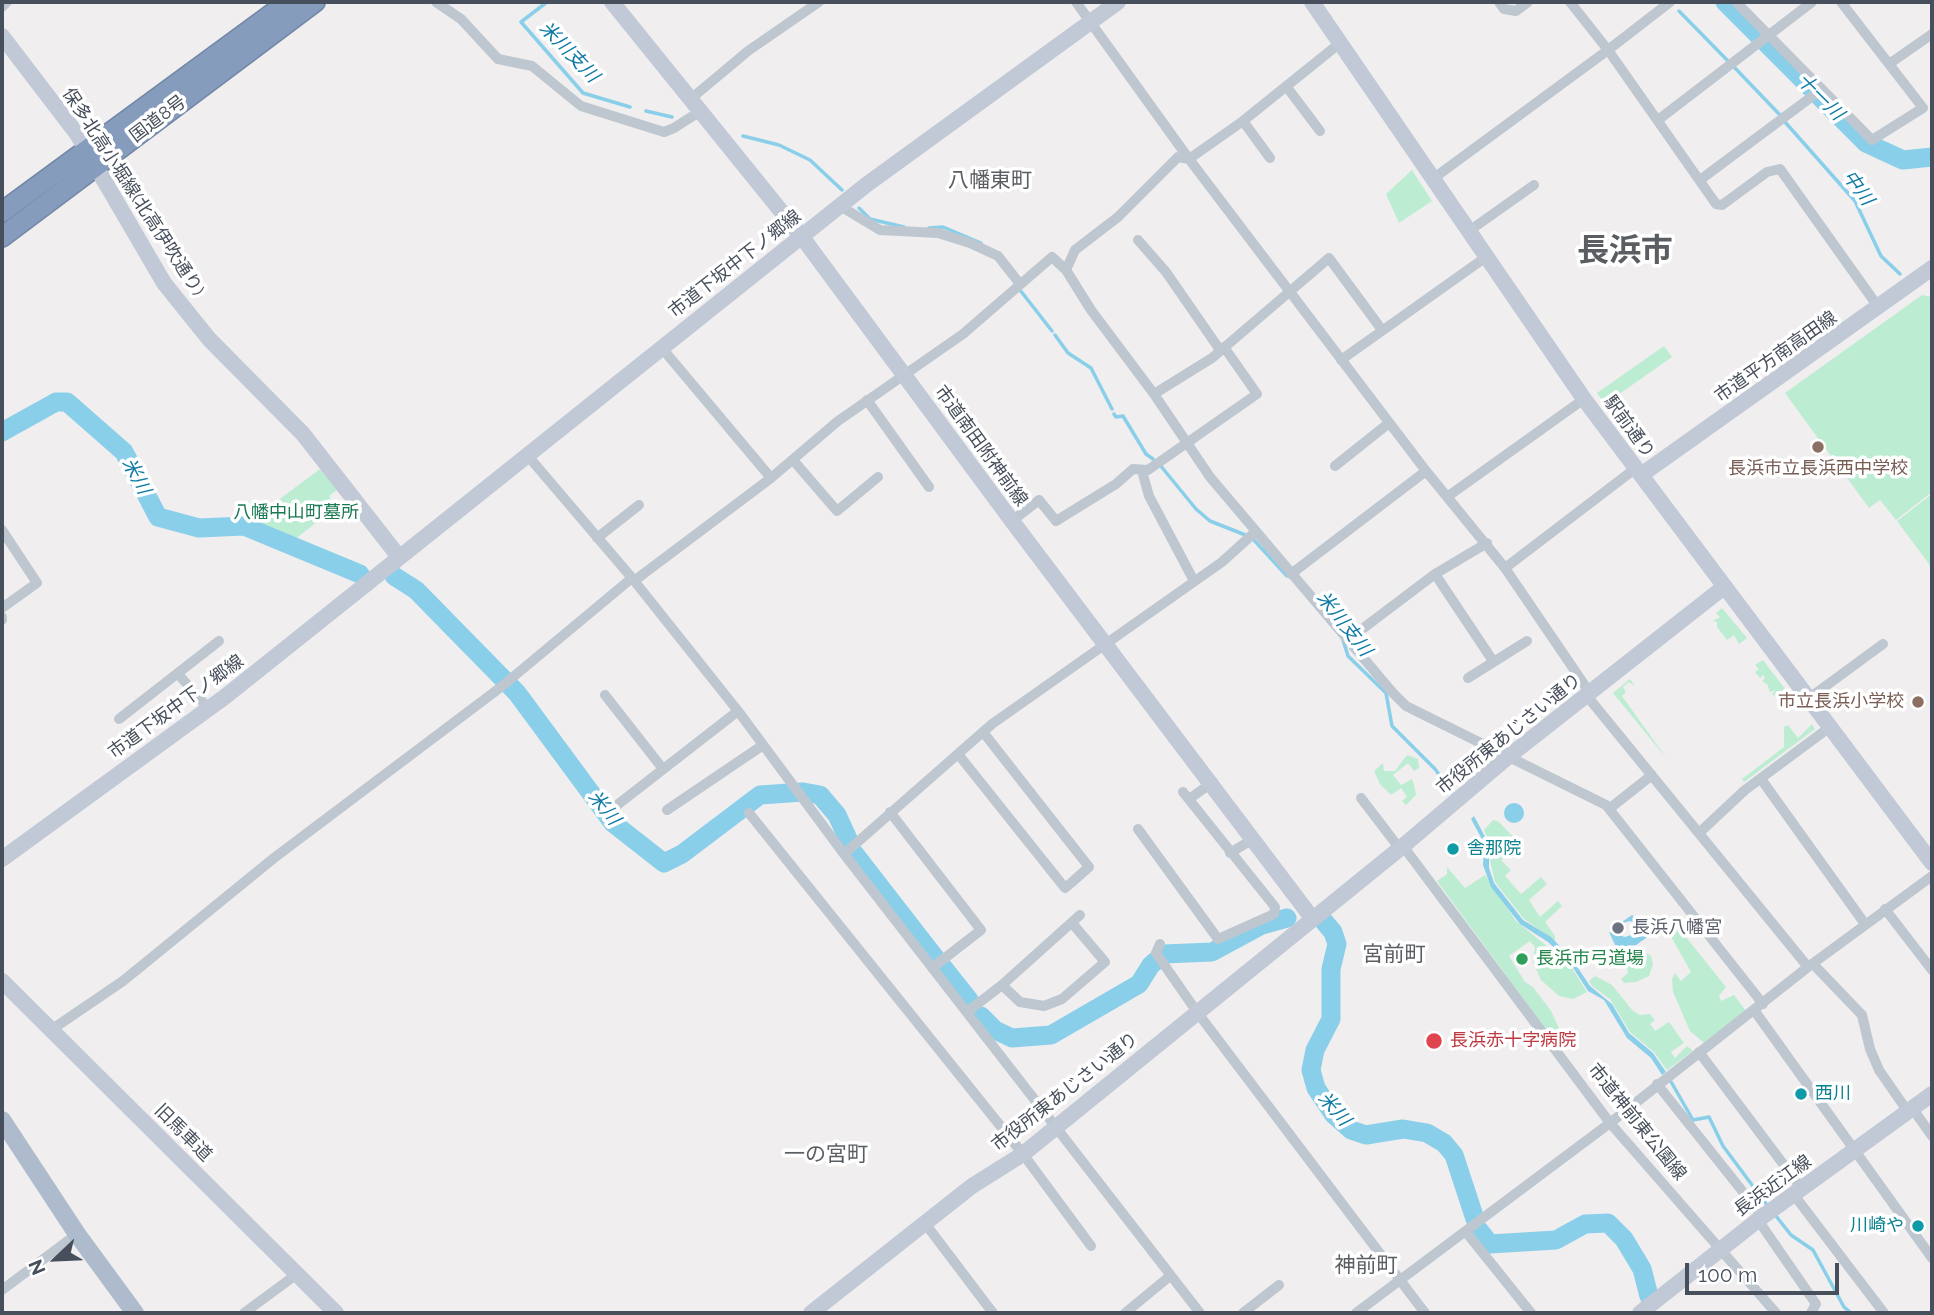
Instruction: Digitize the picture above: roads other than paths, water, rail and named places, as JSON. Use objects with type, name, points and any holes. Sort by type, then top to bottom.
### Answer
[{"type":"highway","name":"国道8号","points":[[2,237],[91,158],[288,2]]},
{"type":"highway","name":"国道8号","points":[[2,212],[91,158],[315,2]]},
{"type":"main road","points":[[2,1120],[76,1234],[135,1313]]},
{"type":"street","points":[[2,7],[7,2]]},
{"type":"street","points":[[436,2],[460,19],[498,59],[532,66],[580,106],[664,132],[674,128],[748,51],[819,2]]},
{"type":"street","name":"市道南田附神前線","points":[[612,2],[802,237],[903,374],[936,414],[1012,521],[1213,782],[1309,912]]},
{"type":"street","points":[[1076,2],[1288,292],[1426,471],[1487,543],[1589,695],[1699,833],[1811,966],[1862,1015],[1870,1049],[1879,1070],[1932,1136]]},
{"type":"street","name":"市道下坂中下ノ郷線","points":[[2,859],[209,709],[840,205],[1118,2]]},
{"type":"street","name":"駅前通り","points":[[1312,2],[1584,399],[1932,863]]},
{"type":"street","points":[[1499,2],[1504,9],[1516,11],[1528,2]]},
{"type":"street","points":[[1570,2],[1720,205],[1767,173],[1780,169],[1879,308]]},
{"type":"street","points":[[1434,178],[1670,2]]},
{"type":"street","points":[[1736,2],[1764,39],[1817,93],[1872,140],[1923,108],[1841,2]]},
{"type":"street","points":[[1658,120],[1812,2]]},
{"type":"street","points":[[1889,64],[1932,34]]},
{"type":"street","name":"保多北高小堀線(北高伊吹通り)","points":[[2,36],[91,158],[164,283],[209,339],[303,434],[399,557]]},
{"type":"street","points":[[1066,270],[1081,244],[1118,217],[1178,158],[1189,159],[1243,121],[1340,43]]},
{"type":"street","points":[[1286,86],[1320,131]]},
{"type":"street","points":[[1700,180],[1817,93]]},
{"type":"street","points":[[1243,121],[1270,158]]},
{"type":"street","points":[[1469,231],[1534,185]]},
{"type":"street","points":[[840,205],[861,221],[880,230],[938,233],[970,243],[998,257],[1020,284]]},
{"type":"street","points":[[1012,521],[1039,500],[1056,521],[1116,484],[1123,475],[1133,469],[1142,471],[1187,443],[1257,394],[1166,272],[1138,240]]},
{"type":"street","points":[[51,1030],[123,981],[274,858],[507,682],[633,579],[771,478],[867,400],[963,334],[1052,257],[1066,270],[1091,310],[1254,533],[1406,706],[1609,809],[1758,1007],[1932,1258]]},
{"type":"street","points":[[1341,359],[1486,257]]},
{"type":"street","points":[[1154,394],[1168,388],[1222,349],[1329,258],[1382,330]]},
{"type":"street","name":"市道平方南高田線","points":[[1638,472],[1879,308],[1932,268]]},
{"type":"street","points":[[661,347],[771,478]]},
{"type":"street","points":[[1447,497],[1584,399]]},
{"type":"street","points":[[867,400],[929,487]]},
{"type":"street","points":[[1335,466],[1390,423]]},
{"type":"street","points":[[528,456],[633,579],[738,711],[844,854],[1200,1313]]},
{"type":"street","points":[[793,460],[837,511],[878,477]]},
{"type":"street","points":[[1142,471],[1149,496],[1194,581]]},
{"type":"street","points":[[1292,574],[1426,471]]},
{"type":"street","points":[[1505,568],[1638,472]]},
{"type":"street","points":[[597,538],[639,505]]},
{"type":"street","points":[[2,530],[37,583],[2,608]]},
{"type":"street","points":[[844,854],[983,733],[1222,562],[1254,533]]},
{"type":"street","points":[[1349,639],[1435,574],[1487,543]]},
{"type":"street","points":[[1435,574],[1493,662]]},
{"type":"street","name":"市役所東あじさい通り","points":[[811,1313],[972,1186],[1023,1154],[1197,1012],[1309,912],[1402,847],[1509,756],[1724,587]]},
{"type":"street","points":[[119,719],[219,641]]},
{"type":"street","points":[[1468,678],[1527,641]]},
{"type":"street","points":[[1808,699],[1883,644]]},
{"type":"street","points":[[178,674],[209,709]]},
{"type":"street","points":[[605,695],[663,769]]},
{"type":"street","points":[[612,809],[738,711]]},
{"type":"street","points":[[1699,833],[1761,779],[1830,727]]},
{"type":"street","points":[[958,754],[1065,888],[1074,886],[1089,867],[983,733]]},
{"type":"street","points":[[667,810],[763,745]]},
{"type":"street","points":[[1609,809],[1652,775]]},
{"type":"street","points":[[1761,779],[1865,924]]},
{"type":"street","points":[[1138,829],[1218,939],[1276,911],[1186,795],[1213,782]]},
{"type":"street","name":"市道神前東公園線","points":[[1361,798],[1402,847],[1610,1123],[1776,1313]]},
{"type":"street","points":[[890,812],[981,930],[932,968]]},
{"type":"street","points":[[749,813],[1023,1154],[1091,1246]]},
{"type":"street","points":[[1230,853],[1253,839]]},
{"type":"street","points":[[1309,912],[1311,904],[1323,901],[1365,869],[1402,847]]},
{"type":"street","points":[[1356,1313],[1610,1123],[1865,924],[1932,876]]},
{"type":"street","points":[[1885,909],[1932,970]]},
{"type":"street","points":[[967,1012],[1002,985],[1076,919],[1105,962],[1062,999],[1044,1006],[1020,1002],[1002,985]]},
{"type":"street","points":[[1159,953],[1197,1012],[1425,1313]]},
{"type":"street","name":"旧馬車道","points":[[2,981],[336,1313]]},
{"type":"street","points":[[1699,1052],[1884,1313]]},
{"type":"street","points":[[1657,1084],[1760,1219],[1816,1304],[1811,1313]]},
{"type":"street","name":"長浜近江線","points":[[1640,1313],[1721,1248],[1932,1094]]},
{"type":"street","points":[[924,1222],[993,1313]]},
{"type":"street","points":[[1466,1232],[1531,1313]]},
{"type":"street","points":[[2,1290],[76,1234]]},
{"type":"street","points":[[244,1313],[297,1274]]},
{"type":"street","points":[[1125,1313],[1170,1276]]},
{"type":"street","points":[[1243,1313],[1279,1286]]},
{"type":"water","points":[[1514,803],[1521,806],[1524,813],[1521,820],[1514,823],[1507,820],[1504,813],[1507,806]]},
{"type":"water","points":[[1474,816],[1489,844],[1489,868],[1494,883],[1523,920],[1551,937],[1572,959],[1590,986],[1612,1004],[1629,1033],[1653,1053],[1666,1072],[1662,1075],[1651,1058],[1627,1038],[1604,1000],[1588,991],[1570,963],[1548,942],[1520,924],[1491,887],[1483,865],[1484,843],[1471,819]]},
{"type":"water","points":[[1632,915],[1646,924],[1649,936],[1636,945],[1616,947],[1609,932],[1625,937],[1631,935],[1636,927],[1634,923],[1630,921],[1619,924]]},
{"type":"waterway","name":"米川支川","points":[[547,2],[521,22],[583,93],[630,107]]},
{"type":"waterway","name":"十一川","points":[[1725,2],[1866,143],[1903,160],[1932,157]]},
{"type":"waterway","name":"中川","points":[[1679,11],[1728,61]]},
{"type":"waterway","name":"中川","points":[[1734,67],[1780,115]]},
{"type":"waterway","name":"米川支川","points":[[646,111],[672,117]]},
{"type":"waterway","name":"中川","points":[[1785,122],[1855,201],[1881,256],[1900,274]]},
{"type":"waterway","name":"米川支川","points":[[743,136],[779,145],[810,160],[842,190]]},
{"type":"waterway","name":"米川支川","points":[[859,208],[870,219],[904,227]]},
{"type":"waterway","name":"米川支川","points":[[929,228],[943,227],[981,243]]},
{"type":"waterway","name":"米川支川","points":[[1020,290],[1052,331]]},
{"type":"waterway","name":"米川支川","points":[[1055,335],[1068,353],[1091,368],[1112,409]]},
{"type":"waterway","name":"米川","points":[[2,432],[56,402],[67,402],[124,452],[158,517],[199,528],[244,526],[360,574]]},
{"type":"waterway","name":"米川支川","points":[[1114,414],[1116,417],[1123,416],[1146,454],[1153,459]]},
{"type":"waterway","name":"米川支川","points":[[1160,465],[1196,509],[1210,521],[1248,536]]},
{"type":"waterway","name":"米川支川","points":[[1253,539],[1287,576]]},
{"type":"waterway","name":"米川","points":[[394,576],[416,590],[517,693],[613,823],[664,863],[682,854],[760,795],[803,792],[820,795],[837,815],[849,841]]},
{"type":"waterway","name":"米川支川","points":[[1343,640],[1348,656],[1386,693],[1392,726],[1435,769],[1454,795]]},
{"type":"waterway","name":"米川","points":[[854,853],[937,960]]},
{"type":"waterway","name":"米川","points":[[981,1016],[995,1030],[1012,1038],[1051,1035],[1139,984],[1151,965],[1164,954],[1212,952],[1262,925],[1287,918]]},
{"type":"waterway","name":"米川","points":[[1322,919],[1333,932],[1337,944],[1331,969],[1331,1019],[1315,1050],[1311,1070],[1316,1088],[1334,1115],[1351,1130],[1366,1135],[1403,1129],[1427,1133],[1444,1143],[1454,1155],[1475,1219]]},
{"type":"waterway","name":"米川","points":[[942,966],[969,1000]]},
{"type":"waterway","name":"米川支川","points":[[1670,1080],[1693,1120],[1709,1117],[1723,1146],[1767,1205]]},
{"type":"waterway","name":"米川支川","points":[[1776,1216],[1791,1235],[1813,1250],[1844,1307],[1851,1313]]},
{"type":"waterway","name":"米川","points":[[1479,1230],[1490,1244],[1556,1240],[1585,1224],[1608,1223],[1624,1239],[1642,1269],[1649,1296]]},
{"type":"place","name":"長浜市立長浜西中学校","points":[[1818,447]]},
{"type":"place","name":"市立長浜小学校","points":[[1918,702]]},
{"type":"place","name":"舎那院","points":[[1453,849]]},
{"type":"place","name":"長浜八幡宮","points":[[1618,928]]},
{"type":"place","name":"長浜市弓道場","points":[[1522,959]]},
{"type":"place","name":"長浜赤十字病院","points":[[1434,1041]]},
{"type":"place","name":"西川","points":[[1801,1094]]},
{"type":"place","name":"川崎や","points":[[1918,1226]]},
{"type":"district","name":"八幡東町","points":[[990,181]]},
{"type":"district","name":"長浜市","points":[[1625,251]]},
{"type":"district","name":"宮前町","points":[[1394,955]]},
{"type":"district","name":"一の宮町","points":[[826,1155]]},
{"type":"district","name":"神前町","points":[[1366,1266]]},
{"type":"park label","name":"八幡中山町墓所","points":[[296,513]]}]
